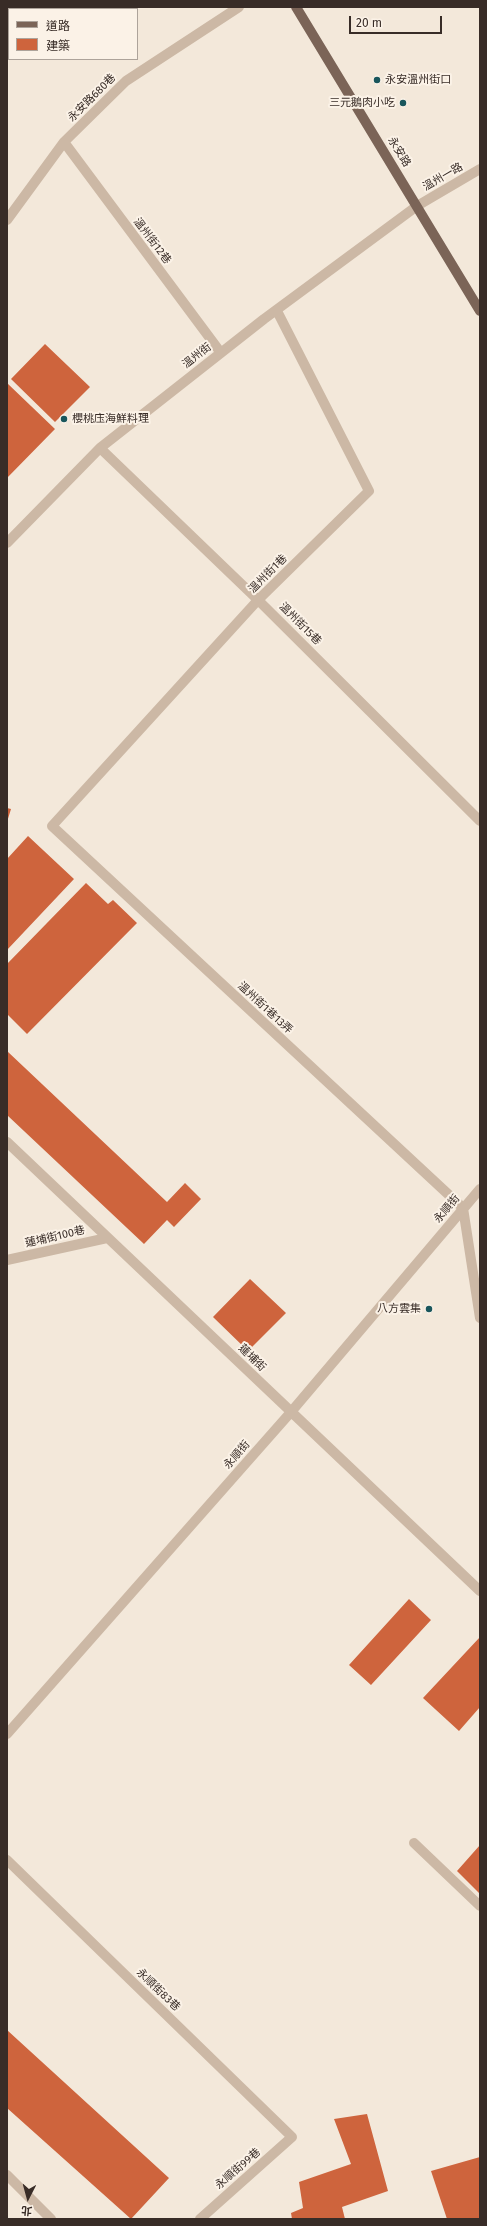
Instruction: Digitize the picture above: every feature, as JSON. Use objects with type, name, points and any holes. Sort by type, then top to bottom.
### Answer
[{"type":"main road","name":"永安路","points":[[299,8],[480,311]]},
{"type":"street","name":"永安路680巷","points":[[7,220],[64,142],[126,81],[239,7]]},
{"type":"street","name":"溫州街12巷","points":[[64,142],[221,353]]},
{"type":"street","name":"溫州一路","points":[[417,206],[480,169]]},
{"type":"street","name":"溫州街","points":[[7,543],[100,448],[221,353],[417,206]]},
{"type":"street","name":"溫州街1巷","points":[[52,826],[258,600],[369,491],[277,311]]},
{"type":"street","name":"溫州街15巷","points":[[100,448],[258,600],[480,821]]},
{"type":"street","name":"溫州街1巷13弄","points":[[52,826],[463,1208]]},
{"type":"street","name":"蓮埔街","points":[[7,1142],[480,1591]]},
{"type":"street","name":"永順街","points":[[7,1734],[291,1412],[480,1188]]},
{"type":"street","points":[[463,1208],[480,1318]]},
{"type":"street","name":"蓮埔街100巷","points":[[7,1260],[107,1238]]},
{"type":"street","points":[[414,1843],[480,1906]]},
{"type":"street","name":"永順街83巷","points":[[7,1860],[292,2137]]},
{"type":"street","name":"永順街99巷","points":[[200,2219],[292,2137]]},
{"type":"street","points":[[7,2175],[51,2219]]},
{"type":"building","points":[[45,344],[90,387],[55,422],[11,379]]},
{"type":"building","points":[[7,383],[55,429],[7,478]]},
{"type":"building","points":[[7,808],[11,809],[7,822]]},
{"type":"building","points":[[28,836],[74,879],[7,950],[7,859]]},
{"type":"building","points":[[86,883],[108,904],[113,900],[137,923],[27,1034],[7,1014],[7,964]]},
{"type":"building","points":[[7,1051],[167,1202],[185,1183],[201,1199],[174,1227],[167,1220],[144,1244],[7,1115]]},
{"type":"building","points":[[250,1279],[286,1313],[248,1351],[213,1317]]},
{"type":"building","points":[[409,1599],[431,1620],[371,1685],[349,1665]]},
{"type":"building","points":[[480,1637],[480,1707],[459,1731],[423,1698]]},
{"type":"building","points":[[480,1845],[480,1894],[457,1871]]},
{"type":"building","points":[[7,2030],[169,2178],[131,2219],[7,2108]]},
{"type":"building","points":[[367,2114],[388,2191],[342,2207],[345,2219],[292,2219],[291,2213],[303,2208],[299,2182],[351,2164],[334,2119]]},
{"type":"building","points":[[480,2157],[480,2219],[447,2219],[431,2171]]},
{"type":"place","name":"永安溫州街口","points":[[377,80]]},
{"type":"place","name":"三元鵝肉小吃","points":[[403,103]]},
{"type":"place","name":"櫻桃庒海鮮料理","points":[[64,419]]},
{"type":"place","name":"八方雲集","points":[[429,1309]]}]
